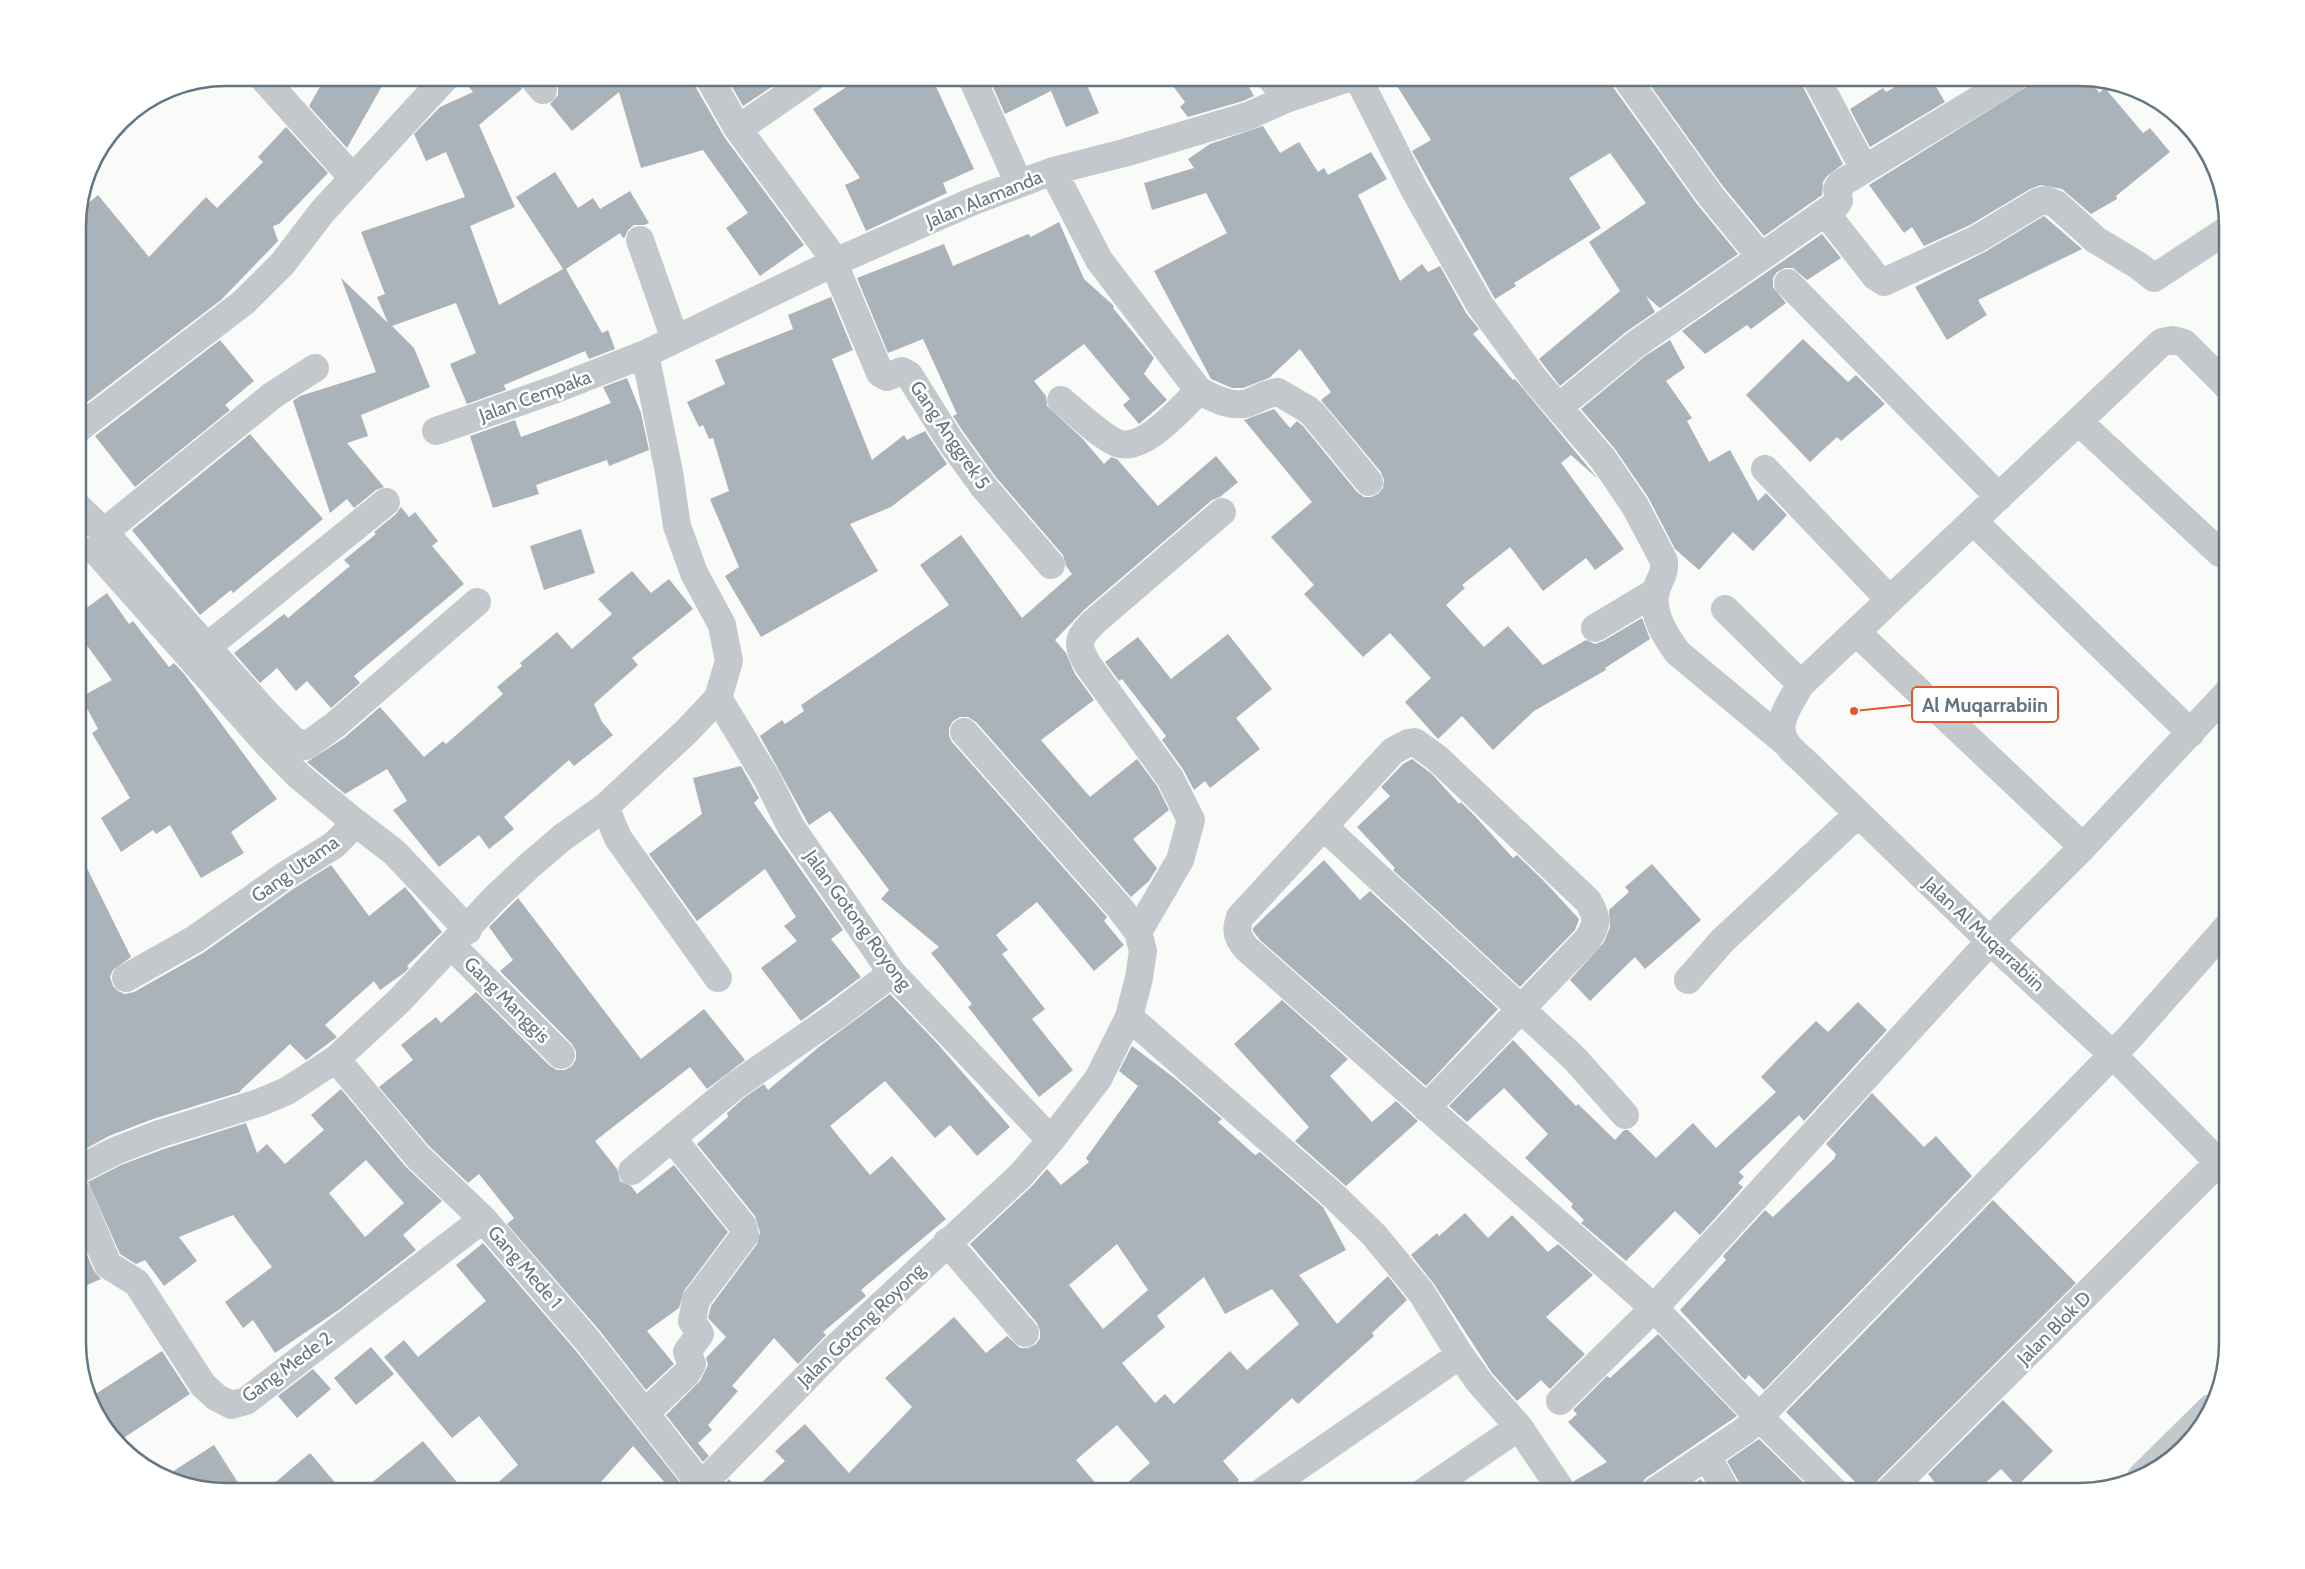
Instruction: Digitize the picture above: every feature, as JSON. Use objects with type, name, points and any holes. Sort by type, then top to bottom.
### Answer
[{"type":"street","points":[[271,86],[353,178]]},
{"type":"street","points":[[87,422],[244,302],[283,263],[322,212],[438,86]]},
{"type":"street","points":[[714,86],[738,130],[835,263]]},
{"type":"street","points":[[738,130],[801,86]]},
{"type":"street","points":[[976,86],[1019,184]]},
{"type":"street","name":"Jalan Alamanda","points":[[640,356],[835,263],[971,202],[1053,171],[1124,153],[1248,116],[1279,88],[1293,86]]},
{"type":"street","points":[[1362,86],[1414,189],[1480,305],[1535,380],[1603,459],[1635,506],[1664,561],[1665,571],[1655,592],[1595,628]]},
{"type":"street","points":[[1632,86],[1710,195],[1760,256]]},
{"type":"street","points":[[1820,86],[1864,169]]},
{"type":"street","points":[[1559,407],[1636,344],[1839,201],[1837,190],[1840,184],[2001,86]]},
{"type":"street","points":[[1053,171],[1099,260],[1199,391],[1222,402],[1236,404],[1246,403],[1278,392],[1297,402],[1327,429],[1370,482]]},
{"type":"street","points":[[1825,212],[1875,276],[1884,282],[1977,239],[2038,202],[2045,200],[2056,204],[2096,240],[2139,266],[2154,278],[2219,236]]},
{"type":"street","points":[[640,240],[676,339]]},
{"type":"street","name":"Gang Anggrek 5","points":[[835,263],[880,373],[888,377],[902,371],[909,375],[983,486],[1051,565]]},
{"type":"street","points":[[1788,283],[1999,497]]},
{"type":"street","points":[[1785,742],[1780,728],[1783,717],[1801,684],[2162,342],[2172,340],[2184,344],[2219,377]]},
{"type":"street","points":[[87,1166],[159,1134],[260,1102],[287,1091],[336,1059],[399,1001],[460,938],[494,899],[563,837],[605,807],[687,731],[718,698],[729,661],[722,625],[694,573],[677,526],[669,472],[640,356]]},
{"type":"street","name":"Jalan Cempaka","points":[[436,432],[556,389],[640,356]]},
{"type":"street","points":[[91,531],[273,395],[315,368]]},
{"type":"street","points":[[1061,400],[1106,436],[1118,443],[1134,444],[1149,437],[1199,391]]},
{"type":"street","points":[[2079,422],[2219,552]]},
{"type":"street","points":[[1765,468],[1890,600]]},
{"type":"street","points":[[208,646],[386,502]]},
{"type":"street","points":[[1138,932],[1180,860],[1191,820],[1170,778],[1088,665],[1081,652],[1079,640],[1094,622],[1222,512]]},
{"type":"street","points":[[1973,522],[2191,733]]},
{"type":"street","points":[[91,531],[208,646],[293,740],[306,746],[334,725],[477,602]]},
{"type":"street","points":[[91,531],[269,746],[300,778],[356,823]]},
{"type":"street","name":"Jalan Al Muqarrabiin","points":[[1655,592],[1658,617],[1669,640],[1678,653],[1785,742],[1991,942],[2112,1054],[2219,1157]]},
{"type":"street","points":[[1725,609],[1801,684]]},
{"type":"street","points":[[1856,632],[2082,847]]},
{"type":"street","name":"Jalan Gotong Royong","points":[[718,698],[767,779],[791,827],[892,973],[1051,1140]]},
{"type":"street","points":[[1560,1401],[1654,1308],[1991,942],[2219,703]]},
{"type":"street","name":"Jalan Gotong Royong","points":[[705,1483],[833,1350],[1020,1175],[1051,1140],[1098,1079],[1129,1017],[1139,978],[1143,951],[1138,932],[1119,907],[964,732]]},
{"type":"street","points":[[1426,1108],[1587,940],[1595,929],[1596,915],[1588,901],[1437,758],[1415,742],[1408,743],[1393,751],[1240,917],[1236,929],[1238,938],[1246,948],[1426,1108],[1654,1308],[1825,1483]]},
{"type":"street","points":[[605,807],[618,838],[718,978]]},
{"type":"street","points":[[1688,980],[1722,941],[1858,814]]},
{"type":"street","name":"Gang Utama","points":[[126,978],[195,939],[284,876],[334,845],[356,823],[394,852],[460,938]]},
{"type":"street","points":[[1324,828],[1574,1058],[1625,1115]]},
{"type":"street","points":[[1668,1483],[1744,1431],[1759,1417],[2130,1037],[2219,937]]},
{"type":"street","name":"Gang Manggis","points":[[460,938],[562,1055]]},
{"type":"street","points":[[632,1171],[736,1085],[892,973]]},
{"type":"street","points":[[1129,1017],[1218,1092],[1354,1215],[1395,1259],[1421,1292],[1460,1355],[1480,1383],[1518,1427],[1556,1483]]},
{"type":"street","name":"Gang Mede 1","points":[[336,1059],[418,1158],[483,1219],[588,1341],[645,1413],[695,1483]]},
{"type":"street","points":[[645,1413],[687,1373],[692,1364],[687,1352],[700,1334],[692,1321],[696,1300],[745,1235],[743,1226],[672,1138]]},
{"type":"street","name":"Jalan Blok D","points":[[1898,1483],[2219,1169]]},
{"type":"street","name":"Gang Mede 2","points":[[87,1215],[108,1265],[137,1283],[203,1385],[216,1397],[231,1405],[246,1401],[483,1219]]},
{"type":"street","points":[[947,1242],[1025,1333]]},
{"type":"street","points":[[1276,1483],[1460,1355]]},
{"type":"street","points":[[1438,1483],[1518,1427]]},
{"type":"street","points":[[2168,1450],[2185,1433]]},
{"type":"street","points":[[1707,1456],[1721,1483]]},
{"type":"building","points":[[320,86],[382,86],[347,148],[309,106]]},
{"type":"building","points":[[468,86],[521,86],[522,89],[479,125],[515,207],[470,226],[499,305],[563,269],[516,197],[555,172],[578,208],[593,198],[600,209],[630,191],[649,223],[634,225],[628,230],[625,237],[623,238],[620,233],[566,269],[602,333],[608,330],[615,349],[589,359],[585,351],[504,385],[506,390],[467,404],[450,364],[476,353],[456,303],[392,326],[414,348],[430,387],[361,415],[368,436],[347,443],[384,487],[376,490],[354,508],[347,499],[330,513],[293,401],[300,396],[376,372],[341,278],[388,323],[377,297],[385,294],[361,232],[465,197],[446,152],[426,161],[414,134],[440,107],[473,92]]},
{"type":"building","points":[[695,86],[725,138],[804,245],[760,276],[726,228],[748,213],[703,150],[641,168],[619,92],[572,131],[550,104],[558,95],[558,87]]},
{"type":"building","points":[[732,86],[773,86],[743,106]]},
{"type":"building","points":[[848,86],[936,86],[974,169],[943,183],[947,193],[866,231],[845,185],[860,178],[813,109]]},
{"type":"building","points":[[993,86],[1087,86],[1099,113],[1066,127],[1051,91],[1005,114]]},
{"type":"building","points":[[1173,86],[1248,86],[1254,96],[1188,117],[1180,107],[1185,102]]},
{"type":"building","points":[[1397,86],[1613,86],[1697,204],[1738,254],[1660,308],[1646,296],[1655,312],[1626,332],[1560,386],[1539,359],[1620,291],[1589,242],[1646,203],[1610,153],[1569,178],[1601,228],[1514,283],[1516,286],[1495,299],[1412,151],[1431,140]]},
{"type":"building","points":[[1651,86],[1803,86],[1843,164],[1827,176],[1823,182],[1822,195],[1764,236],[1722,185]]},
{"type":"building","points":[[1897,86],[1936,86],[1945,102],[1870,147],[1850,109],[1883,88],[1886,92]]},
{"type":"building","points":[[2026,87],[2095,87],[2099,93],[2106,89],[2143,133],[2150,128],[2170,152],[2116,196],[2117,199],[2091,214],[2062,189],[2041,185],[2030,189],[1970,225],[1924,246],[1912,227],[1904,233],[1869,185]]},
{"type":"building","points":[[1263,126],[1280,153],[1299,142],[1318,172],[1324,168],[1328,175],[1371,152],[1387,179],[1358,195],[1400,281],[1422,264],[1428,272],[1440,266],[1466,313],[1479,329],[1473,334],[1513,380],[1515,379],[1598,479],[1571,455],[1561,463],[1624,549],[1595,570],[1586,558],[1543,591],[1510,547],[1462,585],[1465,588],[1446,605],[1484,647],[1508,626],[1543,665],[1586,640],[1595,644],[1603,641],[1642,618],[1650,639],[1605,668],[1606,670],[1534,711],[1493,750],[1462,716],[1438,739],[1405,702],[1431,678],[1390,633],[1363,657],[1304,594],[1314,585],[1271,537],[1312,502],[1244,420],[1274,409],[1290,428],[1297,421],[1303,426],[1357,492],[1364,497],[1371,497],[1378,494],[1383,488],[1384,480],[1381,472],[1321,400],[1331,392],[1300,349],[1269,378],[1243,388],[1232,388],[1211,379],[1154,271],[1227,233],[1206,193],[1152,210],[1144,183],[1194,168],[1188,159],[1210,144]]},
{"type":"building","points":[[286,127],[328,173],[279,224],[273,226],[278,241],[221,300],[87,402],[88,203],[98,195],[149,257],[206,197],[217,208],[263,162],[258,157]]},
{"type":"building","points":[[2044,216],[2082,249],[1978,300],[1987,315],[1947,340],[1915,287],[1985,252]]},
{"type":"building","points":[[1059,222],[1084,279],[1114,306],[1113,308],[1154,358],[1144,374],[1167,400],[1139,424],[1123,405],[1130,399],[1084,344],[1034,381],[1046,396],[1047,406],[1082,438],[1104,464],[1111,457],[1117,459],[1158,506],[1216,456],[1238,482],[1220,497],[1212,500],[1084,610],[1055,640],[1066,653],[1075,674],[1094,700],[1041,740],[1090,797],[1137,759],[1157,786],[1169,810],[1133,839],[1157,868],[1149,881],[1131,897],[976,722],[968,717],[960,717],[953,721],[949,728],[949,736],[952,742],[1107,917],[1104,921],[1124,945],[1094,971],[1037,902],[996,935],[1008,950],[1002,954],[1045,1009],[1032,1019],[1073,1070],[1039,1097],[968,1007],[972,1004],[931,953],[939,947],[881,899],[889,890],[830,811],[809,825],[760,736],[782,720],[785,724],[804,711],[801,705],[949,605],[920,565],[961,535],[1022,618],[1072,574],[1066,566],[1063,555],[995,476],[953,416],[957,414],[923,339],[888,353],[857,278],[944,244],[953,266],[1028,234],[1031,237]]},
{"type":"building","points":[[1822,234],[1841,258],[1807,280],[1793,268],[1785,268],[1777,272],[1773,278],[1773,287],[1786,303],[1751,329],[1747,325],[1705,354],[1682,331]]},
{"type":"building","points":[[831,297],[853,350],[832,359],[872,460],[904,435],[907,440],[925,431],[947,464],[891,507],[850,524],[878,571],[761,637],[725,576],[739,567],[710,499],[729,491],[713,438],[709,439],[703,425],[699,427],[687,402],[725,384],[715,360],[793,329],[788,315]]},
{"type":"building","points":[[1803,339],[1848,382],[1856,375],[1885,404],[1841,441],[1837,437],[1810,462],[1746,395]]},
{"type":"building","points":[[220,340],[254,381],[225,405],[230,410],[135,487],[95,436]]},
{"type":"building","points":[[1670,340],[1685,368],[1666,381],[1692,418],[1687,421],[1709,462],[1730,450],[1758,501],[1766,493],[1787,515],[1753,551],[1733,532],[1699,570],[1675,549],[1648,497],[1615,449],[1581,409],[1645,356]]},
{"type":"building","points":[[627,378],[641,413],[649,450],[609,466],[607,460],[536,485],[539,494],[493,508],[470,436],[515,420],[521,437],[578,416],[611,403],[603,387]]},
{"type":"building","points":[[250,434],[323,519],[233,593],[231,590],[200,615],[132,530]]},
{"type":"building","points":[[401,507],[409,517],[415,512],[438,541],[432,546],[464,584],[354,676],[360,683],[331,708],[307,681],[296,691],[277,668],[260,683],[234,653],[284,614],[288,618],[350,566],[344,560],[376,534],[374,532],[396,514]]},
{"type":"building","points":[[581,529],[595,573],[544,590],[530,546]]},
{"type":"building","points":[[632,571],[651,593],[669,579],[693,609],[632,658],[638,665],[594,704],[602,722],[613,735],[574,766],[569,760],[504,817],[514,829],[489,849],[479,835],[439,867],[393,810],[407,801],[387,769],[345,794],[307,762],[344,738],[380,707],[424,757],[443,741],[446,744],[503,694],[497,687],[522,666],[520,663],[557,632],[572,649],[612,614],[598,599]]},
{"type":"building","points":[[107,593],[129,624],[133,621],[169,667],[174,663],[185,675],[277,799],[231,832],[244,853],[201,878],[170,825],[156,834],[153,830],[121,852],[101,818],[130,798],[92,733],[98,729],[87,708],[87,694],[112,680],[87,645],[87,607]]},
{"type":"building","points":[[1228,634],[1272,689],[1236,718],[1260,749],[1210,788],[1205,781],[1194,790],[1183,769],[1162,740],[1166,736],[1122,679],[1119,681],[1105,662],[1138,637],[1171,679]]},
{"type":"building","points":[[1412,759],[1432,774],[1459,804],[1461,802],[1513,858],[1517,855],[1579,919],[1575,930],[1520,987],[1393,870],[1395,868],[1357,827],[1390,796],[1381,787],[1403,764]]},
{"type":"building","points":[[741,766],[759,798],[754,803],[843,930],[831,939],[861,977],[801,1021],[761,968],[797,941],[784,926],[796,917],[765,869],[697,921],[649,854],[702,814],[693,778]]},
{"type":"building","points":[[1324,860],[1360,900],[1370,891],[1498,1009],[1426,1086],[1260,940],[1253,931],[1253,928]]},
{"type":"building","points":[[1652,864],[1701,920],[1645,969],[1635,957],[1590,1001],[1570,980],[1604,942],[1610,927],[1609,910],[1629,892],[1625,887]]},
{"type":"building","points":[[331,865],[369,916],[405,887],[442,932],[407,966],[409,968],[404,973],[380,990],[374,981],[325,1025],[337,1037],[306,1060],[290,1044],[240,1092],[153,1119],[109,1136],[87,1148],[87,868],[131,957],[113,970],[110,977],[113,986],[125,994],[134,992],[203,953],[293,889]]},
{"type":"building","points":[[518,898],[641,1059],[704,1009],[745,1060],[707,1089],[690,1067],[595,1141],[617,1169],[620,1181],[631,1186],[637,1194],[674,1165],[728,1232],[684,1291],[679,1308],[647,1331],[674,1364],[646,1390],[600,1331],[507,1224],[514,1218],[479,1174],[468,1183],[429,1146],[379,1087],[413,1060],[401,1045],[436,1017],[441,1023],[476,992],[550,1066],[557,1070],[565,1070],[572,1066],[576,1059],[576,1051],[572,1044],[500,971],[513,960],[489,927]]},
{"type":"building","points":[[890,994],[936,1042],[1010,1127],[977,1156],[950,1125],[935,1138],[885,1081],[830,1126],[870,1175],[892,1156],[946,1219],[861,1290],[866,1296],[823,1332],[826,1335],[798,1364],[774,1338],[732,1386],[738,1391],[708,1425],[712,1430],[698,1443],[709,1456],[703,1462],[666,1415],[700,1381],[708,1365],[706,1358],[726,1337],[708,1318],[711,1306],[757,1244],[760,1232],[755,1216],[697,1144],[728,1117],[727,1113],[745,1097],[764,1084],[768,1090],[820,1046]]},
{"type":"building","points":[[1282,1000],[1348,1059],[1330,1076],[1372,1122],[1396,1101],[1418,1121],[1346,1186],[1295,1141],[1309,1127],[1234,1044]]},
{"type":"building","points":[[1858,1002],[1887,1030],[1804,1121],[1799,1115],[1739,1172],[1744,1177],[1738,1183],[1743,1187],[1700,1235],[1675,1211],[1626,1261],[1581,1223],[1584,1220],[1571,1207],[1573,1204],[1525,1158],[1548,1134],[1504,1088],[1467,1122],[1449,1106],[1513,1040],[1576,1106],[1578,1104],[1615,1140],[1624,1130],[1628,1130],[1656,1158],[1693,1123],[1716,1148],[1776,1092],[1761,1077],[1790,1047],[1816,1021],[1828,1032]]},
{"type":"building","points":[[1132,1046],[1177,1080],[1222,1119],[1218,1122],[1255,1155],[1260,1152],[1323,1207],[1346,1250],[1299,1275],[1337,1324],[1388,1276],[1407,1300],[1372,1333],[1374,1336],[1298,1404],[1292,1398],[1223,1461],[1239,1480],[1236,1483],[1127,1483],[1150,1463],[1117,1425],[1076,1460],[1095,1483],[761,1483],[785,1461],[775,1451],[805,1424],[849,1473],[912,1407],[885,1378],[954,1317],[986,1353],[1007,1336],[1020,1348],[1028,1348],[1036,1344],[1040,1338],[1037,1323],[970,1244],[1032,1186],[1047,1169],[1061,1185],[1089,1162],[1086,1158],[1138,1086],[1119,1071]],"holes":[[[1117,1244],[1148,1290],[1103,1329],[1069,1285]],[[1204,1277],[1225,1314],[1272,1289],[1299,1324],[1247,1370],[1230,1351],[1174,1404],[1165,1394],[1155,1403],[1122,1363],[1165,1327],[1157,1316]]]},
{"type":"building","points":[[341,1089],[406,1167],[442,1201],[403,1235],[416,1250],[340,1309],[275,1353],[253,1320],[243,1328],[225,1302],[272,1267],[233,1215],[179,1237],[197,1261],[164,1286],[145,1260],[136,1264],[120,1254],[88,1182],[121,1165],[246,1123],[257,1153],[267,1144],[285,1164],[324,1130],[311,1115]],"holes":[[[366,1160],[404,1203],[365,1237],[329,1193]]]},
{"type":"building","points":[[1872,1093],[1924,1147],[1936,1136],[1972,1176],[1764,1390],[1749,1375],[1745,1380],[1680,1310],[1726,1260],[1723,1256],[1765,1210],[1773,1217],[1834,1159],[1836,1154],[1826,1144]]},
{"type":"building","points":[[1993,1200],[2076,1283],[1877,1483],[1856,1483],[1786,1412]]},
{"type":"building","points":[[1465,1213],[1488,1238],[1512,1215],[1548,1252],[1558,1244],[1593,1275],[1546,1317],[1585,1354],[1550,1389],[1541,1380],[1517,1401],[1492,1373],[1434,1284],[1411,1255],[1437,1233],[1439,1236]]},
{"type":"building","points":[[483,1243],[576,1351],[680,1483],[665,1483],[633,1446],[600,1483],[497,1483],[518,1465],[479,1416],[452,1438],[384,1357],[404,1340],[418,1357],[486,1301],[456,1265]]},
{"type":"building","points":[[87,1255],[94,1271],[101,1279],[87,1285]]},
{"type":"building","points":[[1658,1334],[1737,1416],[1646,1478],[1642,1483],[1575,1483],[1574,1481],[1607,1462],[1568,1422],[1577,1414],[1573,1410],[1607,1376],[1610,1378]]},
{"type":"building","points":[[371,1347],[394,1374],[356,1405],[334,1378]]},
{"type":"building","points":[[162,1351],[190,1394],[124,1438],[105,1413],[96,1394]]},
{"type":"building","points":[[313,1369],[331,1389],[297,1418],[278,1396]]},
{"type":"building","points":[[2003,1400],[2053,1451],[2020,1483],[2014,1483],[2001,1469],[1985,1483],[1936,1483],[1928,1474]]},
{"type":"building","points":[[1759,1439],[1804,1483],[1739,1483],[1727,1461]]},
{"type":"building","points":[[423,1441],[458,1483],[371,1483]]},
{"type":"building","points":[[214,1445],[238,1483],[208,1482],[173,1472]]},
{"type":"building","points":[[310,1453],[335,1483],[275,1483]]},
{"type":"building","points":[[1701,1479],[1703,1483],[1695,1483]]},
{"type":"place","name":"Al Muqarrabiin","points":[[1854,711]]}]
